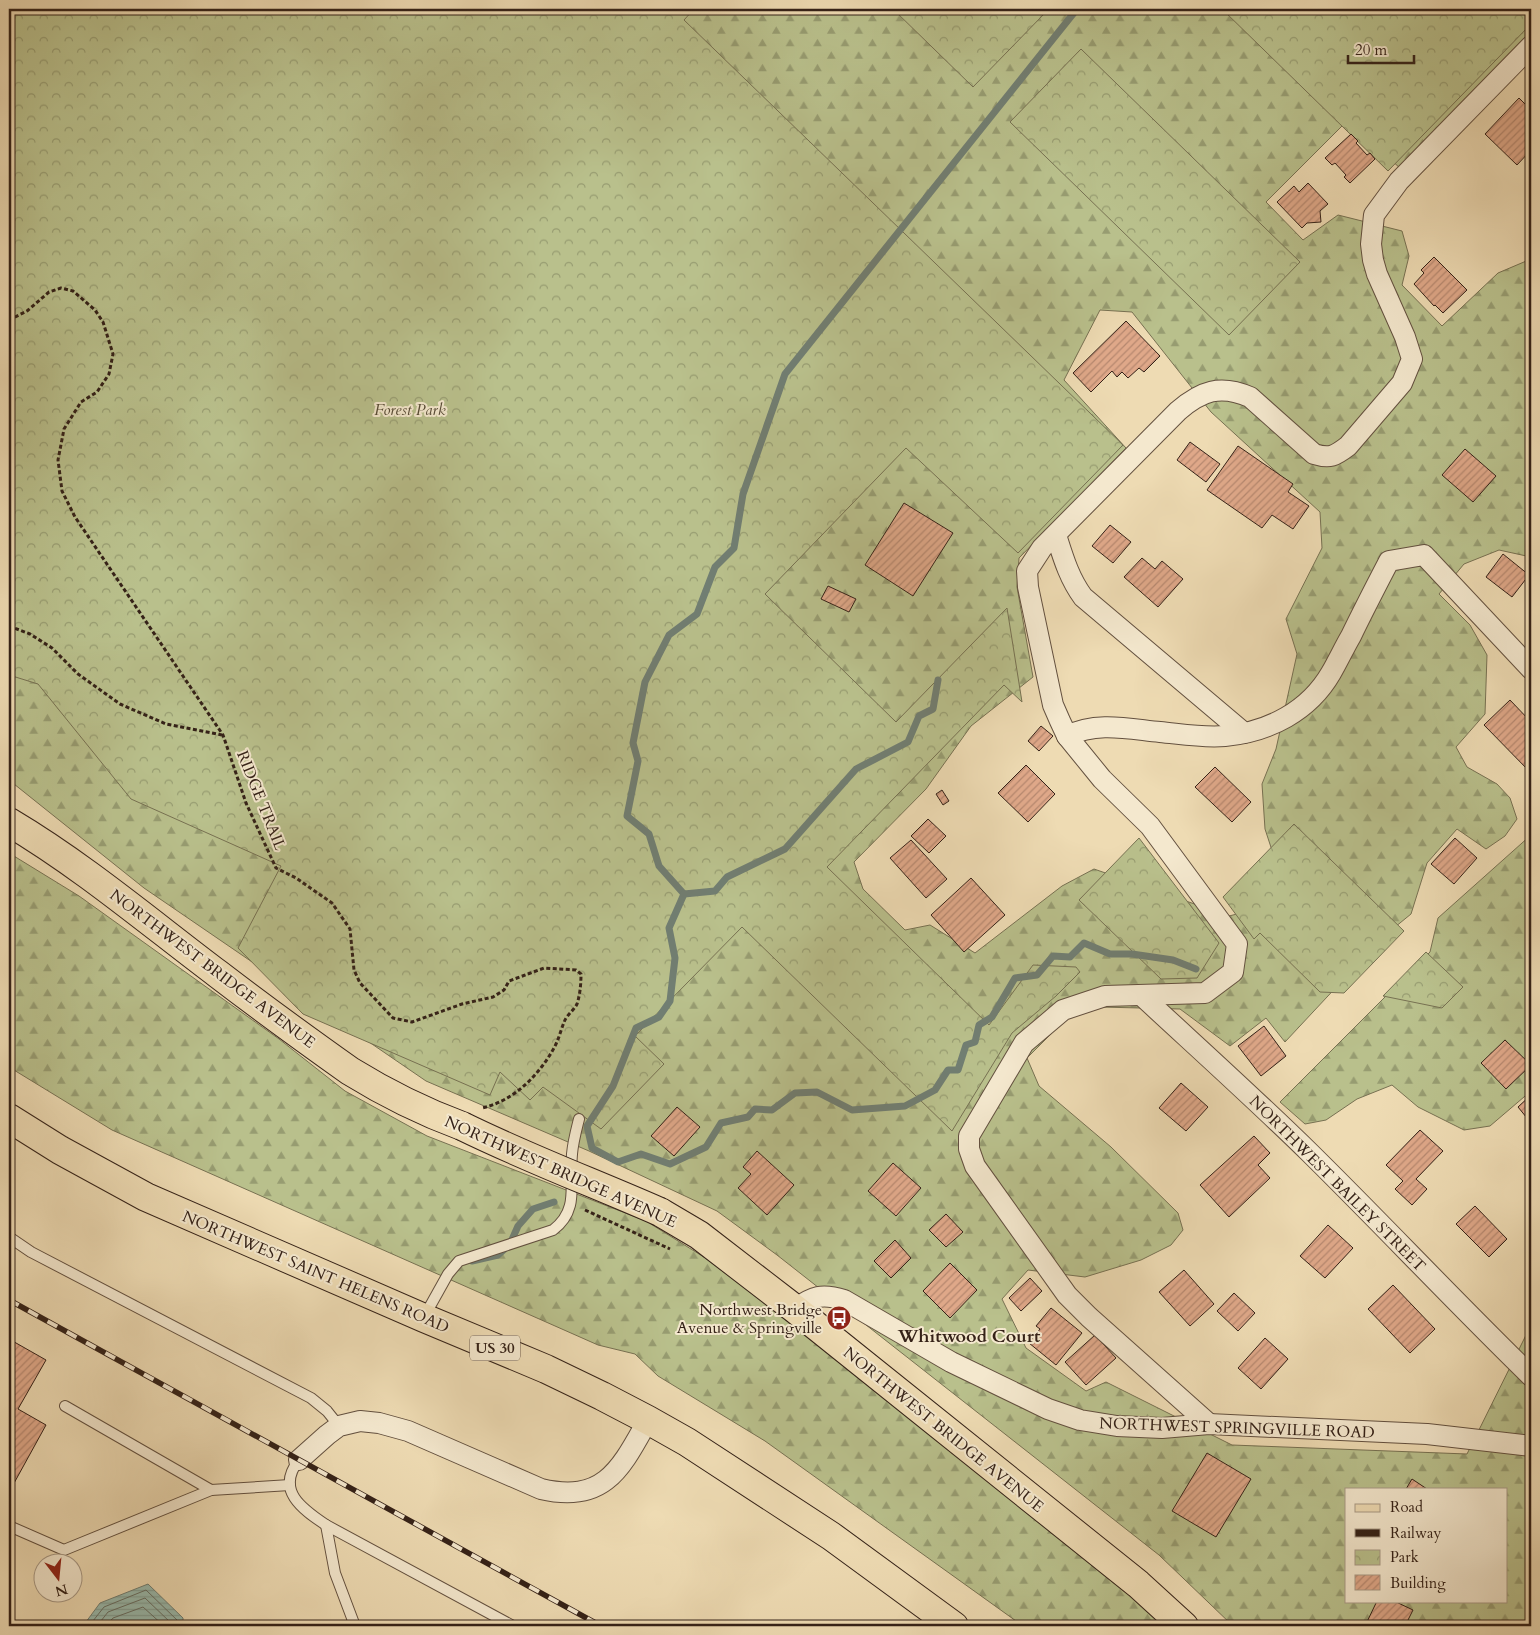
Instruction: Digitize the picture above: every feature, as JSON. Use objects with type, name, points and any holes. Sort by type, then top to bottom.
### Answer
[{"type":"main road","name":"NORTHWEST BRIDGE AVENUE","points":[[9,814],[34,837]]},
{"type":"main road","name":"NORTHWEST BRIDGE AVENUE","points":[[9,822],[34,837],[118,897],[219,975],[350,1071],[368,1082],[445,1120],[469,1118],[533,1160],[591,1182],[660,1212],[699,1235],[795,1309],[1138,1584],[1184,1626]]},
{"type":"main road","name":"NORTHWEST SAINT HELENS ROAD","points":[[9,1118],[60,1150],[146,1197],[546,1369],[648,1420],[687,1442],[831,1536],[954,1626]]},
{"type":"street","points":[[1210,1424],[1089,1317],[1067,1295],[975,1166],[969,1149],[970,1136],[1024,1043],[1063,1010],[1105,996],[1205,993],[1233,972],[1237,944],[1150,826],[1102,779],[1067,736],[1053,706],[1031,607],[1027,571],[1042,548],[1178,411],[1200,395],[1212,391],[1225,390],[1240,392],[1250,397],[1314,454],[1326,458],[1337,455],[1348,446],[1402,383],[1412,359],[1406,337],[1377,274],[1373,260],[1374,215],[1399,181],[1531,46]]},
{"type":"street","points":[[1056,535],[1068,571],[1075,587],[1083,598],[1244,733]]},
{"type":"street","points":[[1067,736],[1080,729],[1107,726],[1193,735],[1223,736],[1244,733],[1281,721],[1296,712],[1312,698],[1330,674],[1389,562],[1424,555],[1531,669]]},
{"type":"street","name":"NORTHWEST BAILEY STREET","points":[[1141,995],[1308,1150],[1394,1236],[1461,1308],[1531,1376]]},
{"type":"street","name":"NORTHWEST SPRINGVILLE ROAD","points":[[795,1309],[806,1301],[818,1296],[844,1300],[951,1362],[1048,1409],[1080,1420],[1117,1426],[1162,1428],[1210,1424],[1426,1434],[1531,1446]]},
{"type":"street","points":[[299,1460],[339,1426],[360,1421],[379,1423],[408,1431],[541,1489],[559,1493],[578,1492],[591,1489],[604,1482],[617,1471],[628,1457],[648,1420]]},
{"type":"lane","points":[[424,1318],[448,1274],[459,1261],[553,1230],[561,1224],[567,1216],[571,1205],[572,1153],[579,1119]]},
{"type":"lane","points":[[9,1238],[31,1252],[311,1398],[327,1411],[339,1426]]},
{"type":"lane","points":[[65,1406],[211,1490]]},
{"type":"lane","points":[[299,1460],[289,1480],[300,1507],[326,1525],[514,1626]]},
{"type":"lane","points":[[9,1526],[64,1550],[211,1490],[290,1485]]},
{"type":"lane","points":[[326,1525],[335,1573],[355,1626]]},
{"type":"path","name":"RIDGE TRAIL","points":[[9,320],[27,311],[49,292],[61,288],[73,292],[95,310],[103,322],[113,354],[109,374],[97,392],[81,402],[64,429],[58,460],[62,491],[75,517],[223,735],[246,803],[276,868],[296,878],[332,902],[350,929],[354,970],[360,983],[393,1018],[412,1022],[462,1004],[493,997],[504,990],[509,981],[544,968],[576,970],[581,974],[576,1005],[566,1017],[554,1047],[535,1076],[508,1098],[469,1118]]},
{"type":"path","name":"RIDGE TRAIL","points":[[9,626],[30,634],[52,648],[78,674],[120,704],[166,724],[223,735]]},
{"type":"path","points":[[596,1215],[675,1252]]},
{"type":"green space","points":[[9,9],[1531,9],[1531,59],[1402,170],[1348,120],[1266,202],[1303,240],[1338,215],[1402,231],[1409,256],[1402,285],[1442,326],[1498,273],[1531,259],[1531,557],[1499,550],[1464,564],[1439,594],[1470,625],[1487,655],[1485,714],[1456,747],[1467,767],[1497,784],[1510,798],[1517,819],[1505,836],[1486,849],[1457,829],[1427,863],[1411,914],[1384,936],[1285,1042],[1266,1018],[1230,1046],[1180,1009],[1100,1007],[1066,1019],[1027,1058],[1039,1086],[1111,1147],[1178,1213],[1183,1230],[1171,1245],[1141,1260],[1085,1277],[1028,1270],[1002,1299],[1026,1348],[1086,1391],[1106,1382],[1232,1445],[1467,1454],[1531,1325],[1531,1626],[1233,1626],[1159,1555],[777,1255],[717,1211],[589,1151],[426,1081],[144,888],[9,780]],"holes":[[[1100,310],[1132,312],[1211,412],[1320,512],[1322,548],[1286,619],[1297,654],[1276,749],[1262,784],[1265,829],[1283,884],[1265,907],[1229,916],[1094,869],[1062,886],[975,953],[930,925],[905,930],[863,889],[854,862],[926,789],[971,726],[1033,677],[1017,587],[1019,558],[1126,448],[1064,380]]]},
{"type":"green space","name":"Forest Park","points":[[9,9],[694,9],[684,20],[1123,445],[1018,553],[906,448],[765,594],[896,722],[1007,608],[1022,702],[1004,685],[827,867],[989,1025],[1033,965],[1076,967],[1080,972],[1056,996],[1012,1033],[952,1131],[742,927],[635,1036],[664,1064],[601,1129],[543,1087],[530,1100],[500,1072],[490,1095],[303,1014],[238,948],[281,866],[131,799],[38,684],[9,675]]},
{"type":"green space","points":[[893,9],[1039,9],[1044,14],[973,87]]},
{"type":"green space","points":[[1222,9],[1531,9],[1531,24],[1388,171]]},
{"type":"green space","points":[[1081,49],[1300,262],[1229,335],[1010,122]]},
{"type":"green space","points":[[1294,824],[1404,931],[1344,993],[1320,992],[1260,933],[1254,939],[1223,897]]},
{"type":"green space","points":[[1531,835],[1531,1091],[1490,1126],[1464,1130],[1418,1107],[1392,1085],[1357,1099],[1326,1120],[1305,1124],[1280,1102],[1430,952],[1438,918]]},
{"type":"green space","points":[[1139,838],[1219,943],[1197,978],[1161,979],[1079,900]]},
{"type":"green space","points":[[9,853],[79,896],[279,1039],[345,1091],[427,1136],[646,1221],[707,1259],[853,1370],[1171,1626],[1023,1626],[765,1441],[658,1376],[635,1354],[598,1345],[112,1130],[9,1067]]},
{"type":"green space","points":[[1426,952],[1463,987],[1442,1008],[1383,996]]},
{"type":"water","points":[[148,1584],[183,1618],[183,1626],[83,1626],[100,1603]]},
{"type":"building","points":[[1519,98],[1531,110],[1531,150],[1517,165],[1485,134]]},
{"type":"building","points":[[1351,134],[1367,155],[1370,153],[1375,159],[1350,183],[1344,177],[1346,175],[1335,163],[1332,165],[1325,158]]},
{"type":"building","points":[[1308,183],[1328,204],[1320,211],[1321,222],[1307,223],[1302,228],[1277,202],[1294,186],[1299,192]]},
{"type":"building","points":[[1434,257],[1467,290],[1443,313],[1414,284],[1424,273],[1421,270]]},
{"type":"building","points":[[1126,321],[1160,356],[1144,372],[1139,368],[1128,378],[1122,372],[1117,377],[1112,371],[1091,392],[1073,373]]},
{"type":"building","points":[[1190,442],[1220,464],[1206,482],[1177,460]]},
{"type":"building","points":[[1238,446],[1293,484],[1288,492],[1309,506],[1293,529],[1272,515],[1262,528],[1207,490]]},
{"type":"building","points":[[1465,449],[1496,476],[1473,502],[1442,475]]},
{"type":"building","points":[[904,503],[953,533],[913,596],[865,565]]},
{"type":"building","points":[[1110,525],[1131,542],[1113,563],[1092,546]]},
{"type":"building","points":[[1503,554],[1529,575],[1512,597],[1486,577]]},
{"type":"building","points":[[1142,558],[1155,569],[1162,561],[1183,579],[1158,607],[1124,577]]},
{"type":"building","points":[[828,586],[856,599],[849,612],[821,599]]},
{"type":"building","points":[[1510,700],[1531,722],[1531,773],[1484,725]]},
{"type":"building","points":[[1041,726],[1053,736],[1039,751],[1028,741]]},
{"type":"building","points":[[1026,765],[1055,794],[1028,822],[998,793]]},
{"type":"building","points":[[1215,767],[1251,802],[1232,822],[1195,787]]},
{"type":"building","points":[[942,790],[949,801],[943,805],[936,794]]},
{"type":"building","points":[[928,819],[946,836],[929,853],[911,836]]},
{"type":"building","points":[[1455,838],[1477,858],[1454,884],[1431,864]]},
{"type":"building","points":[[911,840],[947,879],[926,898],[890,858]]},
{"type":"building","points":[[971,878],[1005,915],[964,952],[931,915]]},
{"type":"building","points":[[1264,1026],[1286,1056],[1261,1076],[1238,1046]]},
{"type":"building","points":[[1505,1040],[1531,1065],[1506,1089],[1481,1063]]},
{"type":"building","points":[[1181,1083],[1208,1107],[1186,1131],[1159,1108]]},
{"type":"building","points":[[1531,1095],[1531,1123],[1518,1107]]},
{"type":"building","points":[[677,1107],[700,1127],[674,1156],[651,1136]]},
{"type":"building","points":[[1420,1130],[1443,1151],[1416,1179],[1427,1189],[1412,1205],[1395,1189],[1403,1181],[1386,1165]]},
{"type":"building","points":[[1254,1136],[1270,1153],[1258,1165],[1270,1178],[1229,1217],[1200,1185]]},
{"type":"building","points":[[757,1151],[794,1185],[767,1215],[738,1188],[751,1174],[743,1167]]},
{"type":"building","points":[[893,1163],[921,1188],[896,1216],[868,1191]]},
{"type":"building","points":[[1475,1206],[1507,1239],[1489,1257],[1456,1224]]},
{"type":"building","points":[[946,1214],[963,1232],[946,1247],[929,1230]]},
{"type":"building","points":[[1328,1225],[1353,1248],[1325,1278],[1300,1256]]},
{"type":"building","points":[[895,1240],[911,1258],[891,1278],[874,1261]]},
{"type":"building","points":[[950,1263],[977,1290],[950,1318],[923,1291]]},
{"type":"building","points":[[1184,1270],[1214,1304],[1190,1326],[1159,1292]]},
{"type":"building","points":[[1030,1278],[1042,1291],[1021,1311],[1009,1298]]},
{"type":"building","points":[[1393,1285],[1435,1329],[1410,1353],[1368,1309]]},
{"type":"building","points":[[1234,1293],[1255,1313],[1238,1331],[1217,1311]]},
{"type":"building","points":[[1051,1308],[1082,1333],[1056,1365],[1029,1343],[1040,1329],[1036,1326]]},
{"type":"building","points":[[1095,1335],[1116,1358],[1086,1385],[1065,1362]]},
{"type":"building","points":[[1265,1338],[1288,1359],[1261,1389],[1238,1368]]},
{"type":"building","points":[[9,1339],[46,1360],[18,1409],[46,1425],[13,1485],[9,1482]]},
{"type":"building","points":[[1207,1453],[1251,1479],[1216,1537],[1172,1511]]},
{"type":"building","points":[[1412,1479],[1426,1488],[1407,1488]]},
{"type":"building","points":[[1377,1602],[1396,1602],[1413,1610],[1405,1626],[1365,1626]]},
{"type":"waterway","points":[[684,894],[659,866],[649,834],[627,816],[638,761],[633,743],[645,682],[669,635],[697,614],[715,567],[734,548],[743,494],[785,374],[1077,9]]},
{"type":"waterway","points":[[684,894],[715,891],[727,877],[785,849],[856,769],[908,742],[919,716],[933,709],[938,680]]},
{"type":"waterway","points":[[684,894],[669,928],[675,958],[670,1001],[659,1017],[636,1028],[613,1086],[587,1126],[592,1148],[618,1162],[641,1154],[670,1164],[706,1147],[721,1123],[748,1117],[755,1109],[772,1110],[795,1093],[817,1092],[852,1110],[905,1106],[935,1090],[948,1070],[958,1070],[966,1045],[975,1042],[979,1025],[992,1017],[1015,978],[1037,975],[1053,956],[1070,957],[1084,943],[1110,954],[1132,954],[1173,960],[1196,969]]},
{"type":"waterway","points":[[472,1261],[498,1255],[510,1244],[518,1226],[533,1209],[554,1202]]},
{"type":"railway","points":[[9,1300],[601,1626]]},
{"type":"place","name":"Northwest Bridge Avenue & Springville","points":[[839,1318]]},
{"type":"district","name":"Whitwood Court","points":[[969,1336]]}]
